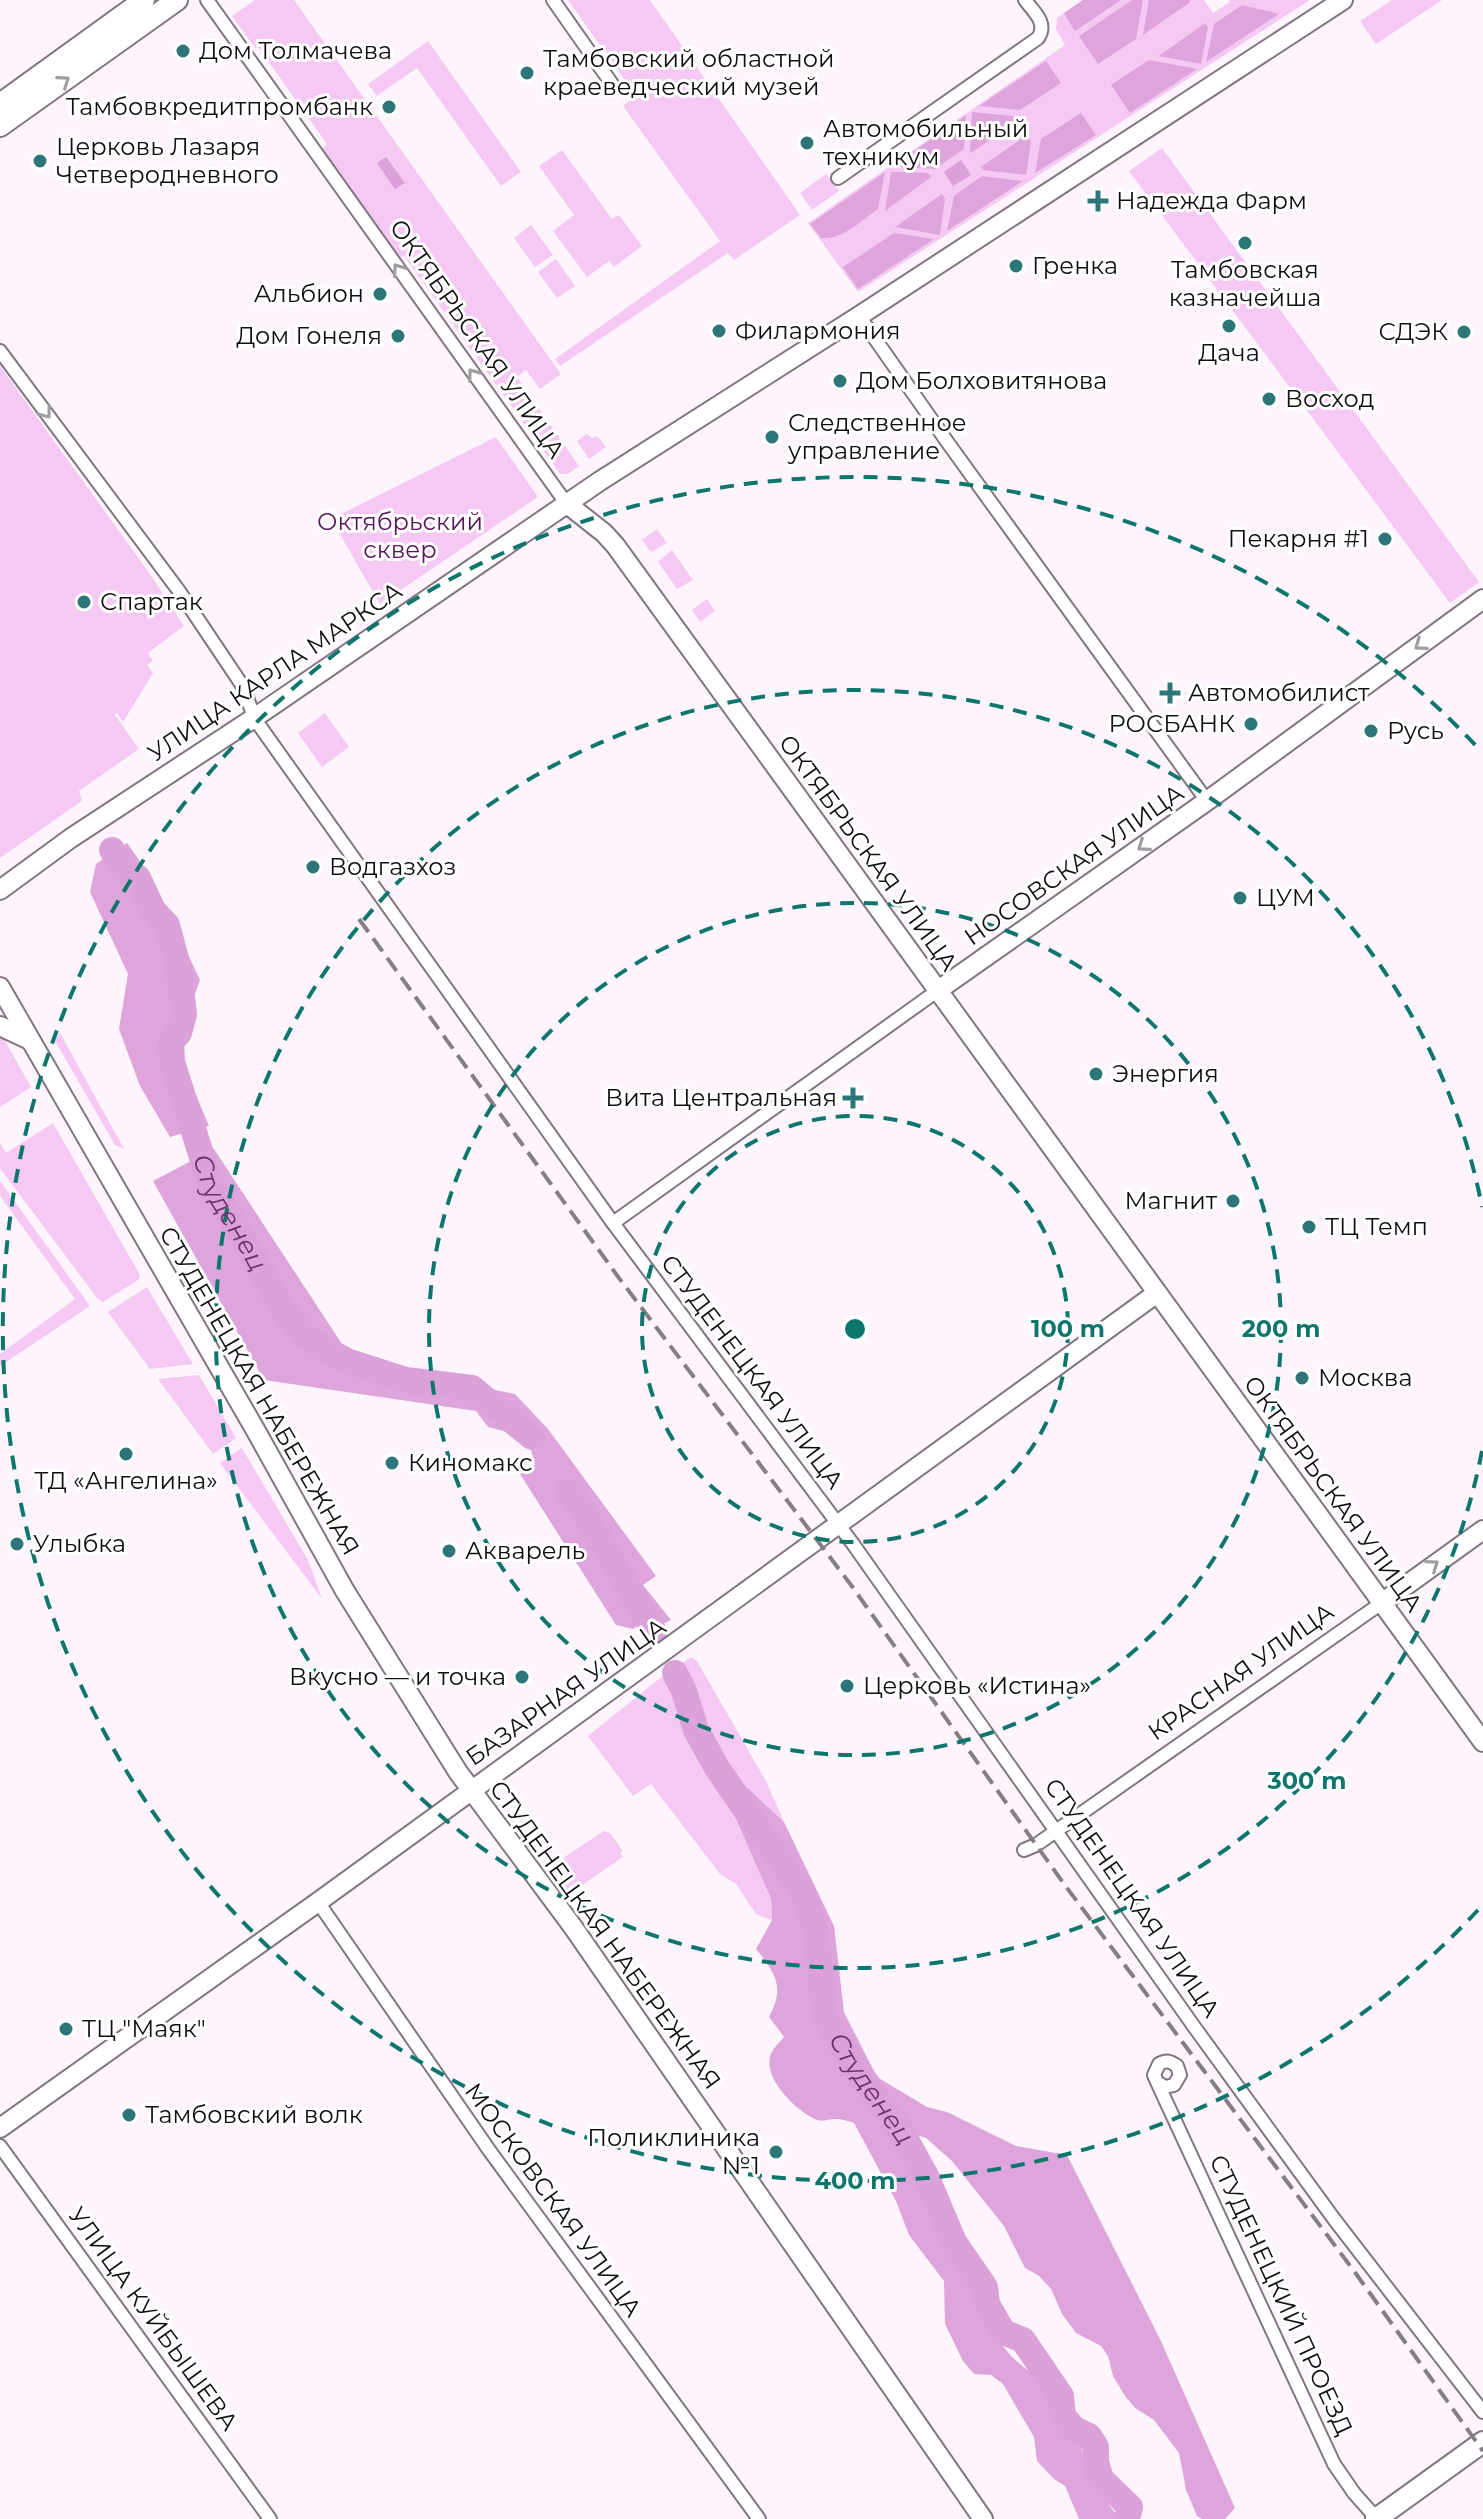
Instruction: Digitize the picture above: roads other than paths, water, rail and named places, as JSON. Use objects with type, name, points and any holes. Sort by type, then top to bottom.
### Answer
[{"type":"main road","points":[[0,104],[144,0]]},
{"type":"main road","points":[[0,126],[177,0]]},
{"type":"main road","name":"УЛИЦА КАРЛА МАРКСА","points":[[0,890],[71,838],[254,718],[566,503],[1343,0]]},
{"type":"main road","name":"ОКТЯБРЬСКАЯ УЛИЦА","points":[[566,503],[615,545],[1483,1742]]},
{"type":"main road","name":"НОСОВСКАЯ УЛИЦА","points":[[937,991],[1207,801],[1483,599]]},
{"type":"main road","name":"СТУДЕНЕЦКАЯ НАБЕРЕЖНАЯ","points":[[0,987],[345,1591],[471,1789],[573,1927],[983,2519]]},
{"type":"main road","points":[[0,1026],[31,1041]]},
{"type":"main road","name":"БАЗАРНАЯ УЛИЦА","points":[[0,2128],[318,1902],[1157,1293]]},
{"type":"main road","name":"КРАСНАЯ УЛИЦА","points":[[1383,1602],[1483,1530]]},
{"type":"main road","points":[[1377,2519],[1483,2442]]},
{"type":"street","name":"ОКТЯБРЬСКАЯ УЛИЦА","points":[[207,0],[566,503]]},
{"type":"street","points":[[553,0],[612,84]]},
{"type":"street","points":[[838,178],[1035,41],[1041,34],[1042,24],[1025,0]]},
{"type":"street","points":[[859,316],[1207,801]]},
{"type":"street","name":"СТУДЕНЕЦКАЯ УЛИЦА","points":[[0,351],[179,591],[244,688],[254,718],[613,1223],[839,1525],[1195,2028],[1325,2206],[1483,2412]]},
{"type":"street","name":"НОСОВСКАЯ УЛИЦА","points":[[613,1223],[937,991]]},
{"type":"street","name":"КРАСНАЯ УЛИЦА","points":[[1024,1850],[1383,1602]]},
{"type":"street","name":"МОСКОВСКАЯ УЛИЦА","points":[[318,1902],[489,2150],[759,2519]]},
{"type":"street","name":"СТУДЕНЕЦКИЙ ПРОЕЗД","points":[[1157,2082],[1334,2464],[1377,2519]]},
{"type":"street","name":"УЛИЦА КУЙБЫШЕВА","points":[[0,2146],[270,2519]]},
{"type":"waterway","name":"Студенец","points":[[112,850],[121,867],[138,878],[153,910],[167,925],[178,966],[184,1014],[179,1033],[171,1041],[172,1062],[212,1189],[283,1310],[305,1336],[347,1361],[406,1380],[472,1388],[532,1437]]},
{"type":"waterway","name":"Студенец","points":[[567,1492],[583,1511],[656,1635]]},
{"type":"waterway","name":"Студенец","points":[[675,1673],[696,1730],[717,1768],[803,1893],[813,1919],[824,2014],[851,2061],[904,2136],[927,2178],[954,2242],[985,2287],[987,2304],[1003,2332],[1023,2340],[1061,2396],[1063,2416],[1074,2429],[1089,2436],[1096,2447],[1101,2479],[1130,2507],[1127,2519]]},
{"type":"railway","points":[[359,919],[619,1278],[851,1585],[1064,1884],[1354,2271],[1483,2451]]},
{"type":"place","name":"Дом Толмачева","points":[[183,51]]},
{"type":"place","name":"Тамбовский областной краеведческий музей","points":[[527,73]]},
{"type":"place","name":"Тамбовкредитпромбанк","points":[[389,107]]},
{"type":"place","name":"Автомобильный техникум","points":[[807,143]]},
{"type":"place","name":"Церковь Лазаря Четверодневного","points":[[40,161]]},
{"type":"place","name":"Надежда Фарм","points":[[1098,201]]},
{"type":"place","name":"Тамбовская казначейша","points":[[1245,243]]},
{"type":"place","name":"Гренка","points":[[1016,266]]},
{"type":"place","name":"Альбион","points":[[380,294]]},
{"type":"place","name":"Дача","points":[[1229,326]]},
{"type":"place","name":"Филармония","points":[[719,331]]},
{"type":"place","name":"СДЭК","points":[[1464,332]]},
{"type":"place","name":"Дом Гонеля","points":[[398,336]]},
{"type":"place","name":"Дом Болховитянова","points":[[840,381]]},
{"type":"place","name":"Восход","points":[[1269,399]]},
{"type":"place","name":"Следственное управление","points":[[772,437]]},
{"type":"place","name":"Пекарня #1","points":[[1385,539]]},
{"type":"place","name":"Спартак","points":[[84,602]]},
{"type":"place","name":"Автомобилист","points":[[1170,693]]},
{"type":"place","name":"РОСБАНК","points":[[1251,724]]},
{"type":"place","name":"Русь","points":[[1371,731]]},
{"type":"place","name":"Водгазхоз","points":[[313,867]]},
{"type":"place","name":"ЦУМ","points":[[1240,898]]},
{"type":"place","name":"Энергия","points":[[1096,1074]]},
{"type":"place","name":"Вита Центральная","points":[[853,1098]]},
{"type":"place","name":"Магнит","points":[[1233,1201]]},
{"type":"place","name":"ТЦ Темп","points":[[1309,1227]]},
{"type":"place","name":"Москва","points":[[1302,1378]]},
{"type":"place","name":"ТД «Ангелина»","points":[[126,1454]]},
{"type":"place","name":"Киномакс","points":[[392,1463]]},
{"type":"place","name":"Улыбка","points":[[17,1544]]},
{"type":"place","name":"Акварель","points":[[449,1551]]},
{"type":"place","name":"Вкусно — и точка","points":[[522,1677]]},
{"type":"place","name":"Церковь «Истина»","points":[[847,1686]]},
{"type":"place","name":"ТЦ \"Маяк\"","points":[[66,2029]]},
{"type":"place","name":"Тамбовский волк","points":[[129,2115]]},
{"type":"place","name":"Поликлиника №1","points":[[776,2152]]},
{"type":"park label","name":"Октябрьский сквер","points":[[400,536]]}]
